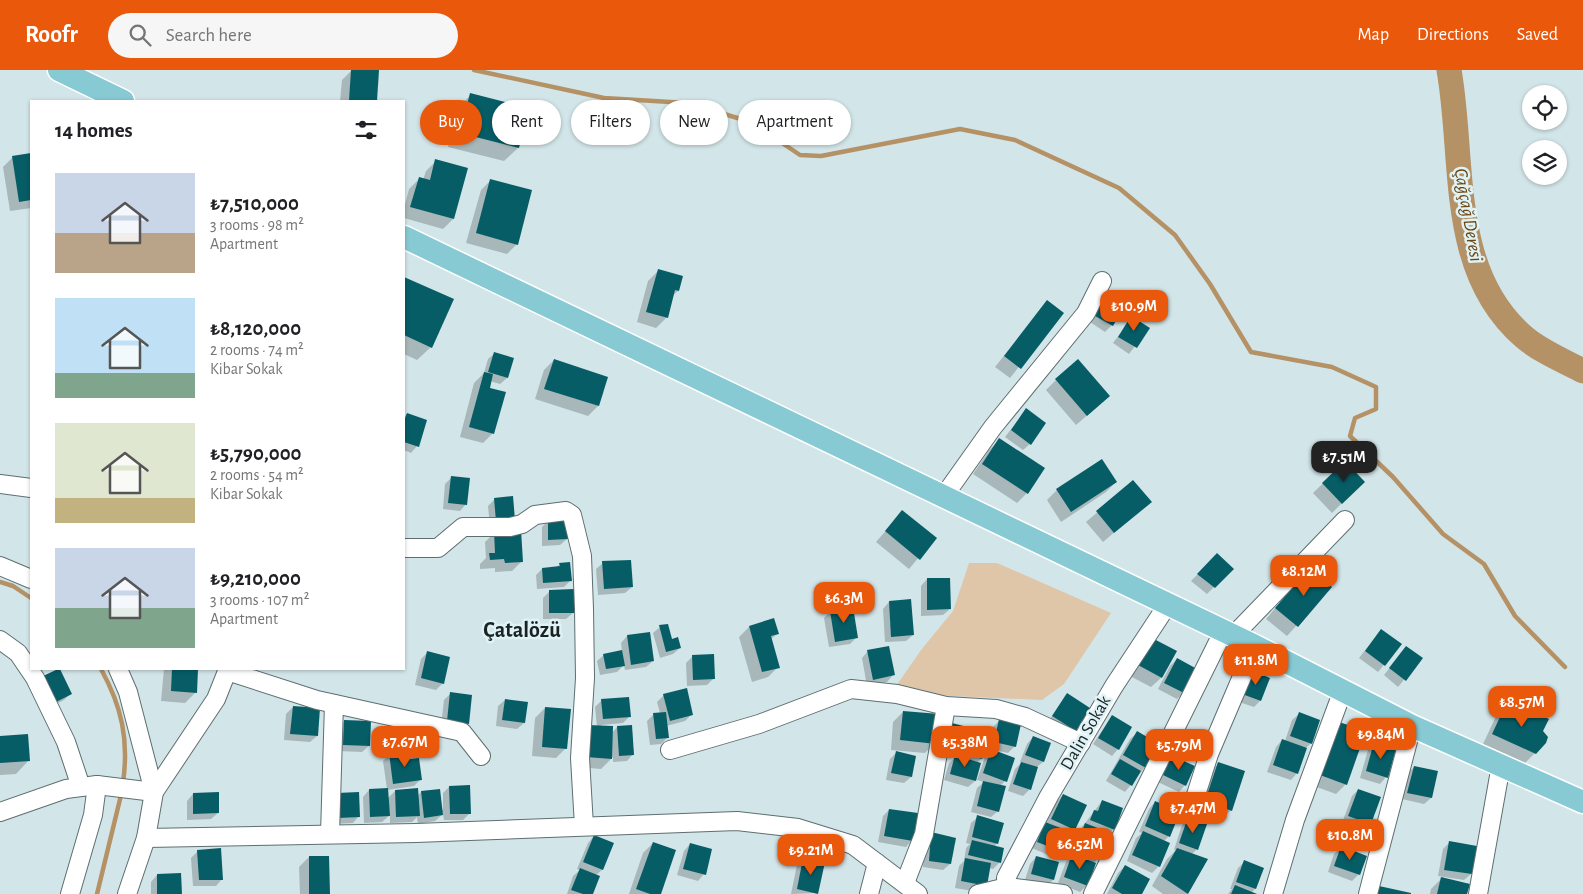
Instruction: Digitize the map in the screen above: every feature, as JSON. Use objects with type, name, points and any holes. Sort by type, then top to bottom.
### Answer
[{"type":"main road","points":[[59,70],[121,100]]},
{"type":"main road","points":[[405,237],[1255,646],[1412,726],[1583,802]]},
{"type":"street","points":[[944,496],[993,427],[1086,313],[1102,281]]},
{"type":"street","points":[[0,484],[30,488]]},
{"type":"street","points":[[405,548],[438,548],[463,527],[510,527],[522,524],[535,515],[566,511],[572,515],[582,556],[585,678],[580,758],[584,826]]},
{"type":"street","points":[[1093,894],[1228,634],[1345,520]]},
{"type":"street","points":[[0,566],[30,579]]},
{"type":"street","name":"Dalin Sokak","points":[[1007,887],[1006,878],[1013,868],[1049,796],[1082,744],[1114,686],[1168,604]]},
{"type":"street","points":[[0,640],[18,654],[35,678],[89,786],[93,816],[70,894]]},
{"type":"street","points":[[1195,798],[1208,754],[1255,646]]},
{"type":"street","points":[[118,670],[128,692],[154,792]]},
{"type":"street","points":[[127,894],[146,838],[154,792],[216,699],[228,670],[334,704],[462,732],[481,756]]},
{"type":"street","points":[[670,750],[759,724],[851,690],[897,694],[946,706],[996,709],[1025,717],[1082,744]]},
{"type":"street","points":[[1273,894],[1295,820],[1343,690]]},
{"type":"street","points":[[330,834],[334,704]]},
{"type":"street","points":[[146,838],[737,821],[798,828],[854,845],[911,888],[924,834],[946,706]]},
{"type":"street","points":[[1368,894],[1412,726]]},
{"type":"street","points":[[1478,894],[1501,765]]},
{"type":"street","points":[[0,812],[66,789],[89,786],[154,792]]},
{"type":"street","points":[[869,894],[877,863]]},
{"type":"street","points":[[978,894],[1007,887],[1063,894]]},
{"type":"shaded area","points":[[969,563],[997,563],[1111,613],[1064,684],[1042,700],[930,695],[894,689],[921,650],[953,611]]},
{"type":"building","points":[[351,70],[379,70],[377,100],[349,100]]},
{"type":"building","points":[[470,93],[498,100],[492,100],[492,141],[482,139],[482,100],[468,100]]},
{"type":"building","points":[[507,145],[520,145],[519,148]]},
{"type":"building","points":[[30,153],[30,200],[19,202],[12,156]]},
{"type":"building","points":[[435,159],[468,168],[454,219],[410,207],[419,177],[430,180]]},
{"type":"building","points":[[490,179],[532,190],[518,245],[476,233]]},
{"type":"building","points":[[658,269],[683,276],[679,291],[675,290],[668,318],[646,312]]},
{"type":"building","points":[[405,277],[454,299],[432,348],[405,335]]},
{"type":"building","points":[[1109,292],[1126,303],[1113,326],[1095,316]]},
{"type":"building","points":[[1047,300],[1064,313],[1021,369],[1004,356]]},
{"type":"building","points":[[1131,316],[1150,328],[1137,348],[1118,337]]},
{"type":"building","points":[[494,352],[514,358],[508,378],[488,372]]},
{"type":"building","points":[[554,359],[608,377],[599,406],[544,389]]},
{"type":"building","points":[[1078,359],[1110,396],[1087,416],[1055,379]]},
{"type":"building","points":[[484,372],[493,374],[490,388],[506,392],[494,434],[469,427]]},
{"type":"building","points":[[1026,408],[1046,423],[1031,445],[1011,430]]},
{"type":"building","points":[[407,413],[427,420],[419,447],[405,442],[405,418]]},
{"type":"building","points":[[999,438],[1045,468],[1028,494],[982,464]]},
{"type":"building","points":[[1102,459],[1117,482],[1071,512],[1056,489]]},
{"type":"building","points":[[1345,461],[1365,482],[1342,504],[1322,483]]},
{"type":"building","points":[[451,476],[470,478],[467,505],[448,503]]},
{"type":"building","points":[[1133,480],[1152,502],[1114,533],[1096,511]]},
{"type":"building","points":[[513,496],[515,520],[496,521],[494,498]]},
{"type":"building","points":[[902,510],[937,538],[920,560],[885,531]]},
{"type":"building","points":[[568,519],[568,539],[548,540],[548,520]]},
{"type":"building","points":[[521,530],[523,562],[505,563],[504,559],[490,560],[489,553],[495,553],[494,531]]},
{"type":"building","points":[[1217,553],[1234,569],[1215,588],[1197,574]]},
{"type":"building","points":[[631,560],[633,587],[604,589],[602,561]]},
{"type":"building","points":[[570,562],[572,581],[543,583],[542,568],[560,566],[559,563]]},
{"type":"building","points":[[1310,567],[1332,587],[1298,627],[1275,608]]},
{"type":"building","points":[[927,578],[950,578],[951,609],[927,610]]},
{"type":"building","points":[[574,589],[574,613],[549,613],[549,590]]},
{"type":"building","points":[[911,599],[914,635],[891,637],[889,601]]},
{"type":"building","points":[[853,607],[858,638],[835,642],[830,611]]},
{"type":"building","points":[[774,618],[779,634],[771,636],[780,668],[762,672],[749,626]]},
{"type":"building","points":[[668,624],[672,639],[678,637],[681,648],[666,652],[659,625]]},
{"type":"building","points":[[1381,629],[1402,644],[1385,666],[1365,651]]},
{"type":"building","points":[[650,632],[654,661],[631,665],[627,635]]},
{"type":"building","points":[[1152,638],[1177,651],[1162,678],[1138,665]]},
{"type":"building","points":[[889,646],[895,675],[873,680],[867,650]]},
{"type":"building","points":[[1406,646],[1423,658],[1406,681],[1389,668]]},
{"type":"building","points":[[622,650],[625,666],[606,669],[603,654]]},
{"type":"building","points":[[427,651],[450,657],[444,684],[421,678]]},
{"type":"building","points":[[714,654],[715,679],[693,680],[692,655]]},
{"type":"building","points":[[1177,658],[1197,669],[1184,693],[1164,683]]},
{"type":"building","points":[[56,670],[60,670],[72,694],[54,703],[41,677]]},
{"type":"building","points":[[172,670],[198,670],[197,693],[171,691]]},
{"type":"building","points":[[1251,670],[1270,678],[1261,701],[1242,694]]},
{"type":"building","points":[[687,688],[693,715],[670,721],[663,694]]},
{"type":"building","points":[[450,692],[472,695],[469,724],[447,721]]},
{"type":"building","points":[[1067,693],[1090,708],[1076,731],[1052,716]]},
{"type":"building","points":[[629,697],[631,717],[603,719],[601,699]]},
{"type":"building","points":[[505,699],[528,702],[525,723],[502,720]]},
{"type":"building","points":[[1508,700],[1549,719],[1543,731],[1548,737],[1546,743],[1536,754],[1492,734]]},
{"type":"building","points":[[293,706],[320,708],[318,736],[290,734]]},
{"type":"building","points":[[545,707],[571,709],[567,749],[542,747]]},
{"type":"building","points":[[903,711],[939,714],[936,744],[900,740]]},
{"type":"building","points":[[666,712],[669,738],[656,739],[653,713]]},
{"type":"building","points":[[1299,712],[1320,720],[1312,744],[1290,736]]},
{"type":"building","points":[[1112,715],[1132,727],[1119,750],[1098,738]]},
{"type":"building","points":[[999,719],[1021,724],[1016,747],[994,742]]},
{"type":"building","points":[[344,720],[371,721],[370,746],[343,745]]},
{"type":"building","points":[[1339,722],[1366,731],[1347,785],[1320,775]]},
{"type":"building","points":[[952,723],[971,728],[964,751],[946,746]]},
{"type":"building","points":[[400,725],[404,746],[385,750],[381,729]]},
{"type":"building","points":[[587,725],[613,726],[612,759],[586,757]]},
{"type":"building","points":[[632,725],[634,755],[619,756],[617,726]]},
{"type":"building","points":[[1137,731],[1159,744],[1146,768],[1123,755]]},
{"type":"building","points":[[973,733],[989,738],[982,759],[966,754]]},
{"type":"building","points":[[28,734],[30,761],[0,763],[0,736]]},
{"type":"building","points":[[1033,736],[1051,743],[1044,762],[1025,755]]},
{"type":"building","points":[[1282,739],[1307,748],[1298,774],[1273,765]]},
{"type":"building","points":[[1374,742],[1396,749],[1388,778],[1366,771]]},
{"type":"building","points":[[991,749],[1015,758],[1007,782],[983,773]]},
{"type":"building","points":[[408,750],[410,759],[419,758],[422,780],[393,784],[389,753]]},
{"type":"building","points":[[896,751],[916,756],[912,777],[891,773]]},
{"type":"building","points":[[955,755],[981,763],[976,781],[950,774]]},
{"type":"building","points":[[1172,756],[1195,766],[1186,786],[1163,775]]},
{"type":"building","points":[[1120,759],[1141,771],[1132,786],[1111,774]]},
{"type":"building","points":[[1021,762],[1038,767],[1031,790],[1013,784]]},
{"type":"building","points":[[1218,762],[1245,771],[1232,811],[1205,801]]},
{"type":"building","points":[[1414,766],[1438,771],[1432,798],[1407,793]]},
{"type":"building","points":[[983,781],[1006,786],[999,812],[977,806]]},
{"type":"building","points":[[470,785],[471,814],[450,814],[449,786]]},
{"type":"building","points":[[388,788],[390,816],[370,817],[369,789]]},
{"type":"building","points":[[418,788],[420,816],[396,817],[395,790]]},
{"type":"building","points":[[440,789],[443,815],[424,818],[421,791]]},
{"type":"building","points":[[1358,789],[1381,797],[1371,824],[1348,816]]},
{"type":"building","points":[[219,792],[219,813],[193,814],[193,793]]},
{"type":"building","points":[[359,792],[360,817],[338,818],[337,793]]},
{"type":"building","points":[[1063,794],[1087,805],[1075,830],[1051,819]]},
{"type":"building","points":[[1102,800],[1123,808],[1115,830],[1090,820],[1094,810],[1098,811]]},
{"type":"building","points":[[1155,801],[1180,812],[1170,837],[1145,826]]},
{"type":"building","points":[[889,809],[918,813],[913,841],[884,836]]},
{"type":"building","points":[[977,815],[1004,823],[998,844],[972,837]]},
{"type":"building","points":[[1188,817],[1207,824],[1198,850],[1179,843]]},
{"type":"building","points":[[1045,822],[1071,832],[1063,852],[1037,842]]},
{"type":"building","points":[[1085,823],[1110,833],[1101,857],[1076,848]]},
{"type":"building","points":[[1143,831],[1170,843],[1160,867],[1132,855]]},
{"type":"building","points":[[931,832],[956,838],[951,864],[929,861]]},
{"type":"building","points":[[594,835],[614,843],[603,870],[583,862]]},
{"type":"building","points":[[972,840],[1004,848],[1001,863],[968,855]]},
{"type":"building","points":[[1449,841],[1477,846],[1472,874],[1444,870]]},
{"type":"building","points":[[653,842],[676,850],[661,894],[650,894],[636,889]]},
{"type":"building","points":[[690,843],[712,849],[706,875],[683,869]]},
{"type":"building","points":[[1341,846],[1367,856],[1360,875],[1334,866]]},
{"type":"building","points":[[221,848],[223,880],[199,880],[197,850]]},
{"type":"building","points":[[1177,848],[1208,859],[1188,894],[1161,876]]},
{"type":"building","points":[[1072,854],[1096,863],[1088,886],[1064,877]]},
{"type":"building","points":[[309,856],[329,856],[330,894],[309,894]]},
{"type":"building","points":[[1036,856],[1059,862],[1054,880],[1031,874]]},
{"type":"building","points":[[803,858],[825,862],[818,894],[797,889]]},
{"type":"building","points":[[965,858],[991,863],[987,886],[961,881]]},
{"type":"building","points":[[1244,860],[1264,868],[1256,889],[1236,882]]},
{"type":"building","points":[[1125,865],[1150,879],[1142,894],[1122,894],[1112,888]]},
{"type":"building","points":[[580,868],[600,876],[593,894],[583,894],[571,890]]},
{"type":"building","points":[[181,873],[182,894],[157,894],[157,874]]},
{"type":"building","points":[[1441,877],[1470,884],[1467,894],[1437,894]]},
{"type":"building","points":[[1235,885],[1257,894],[1231,894]]},
{"type":"building","points":[[1379,886],[1411,893],[1411,894],[1377,894]]},
{"type":"waterway","points":[[474,70],[604,98],[687,103],[751,122],[800,155],[821,156],[960,129],[1015,140],[1119,188],[1175,235],[1210,284],[1251,352],[1332,367],[1376,387],[1376,409],[1355,418],[1350,436],[1393,477],[1443,534],[1484,564],[1515,616],[1565,667]]},
{"type":"waterway","name":"Çağçağ Deresi","points":[[1449,70],[1464,213],[1471,247],[1482,280],[1499,310],[1524,337],[1545,351],[1583,371]]},
{"type":"waterway","points":[[0,582],[13,586],[30,597]]},
{"type":"waterway","points":[[102,670],[119,710],[122,724],[125,752],[123,783]]},
{"type":"waterway","points":[[97,894],[122,791]]},
{"type":"district","name":"Çatalözü","points":[[522,630]]}]
